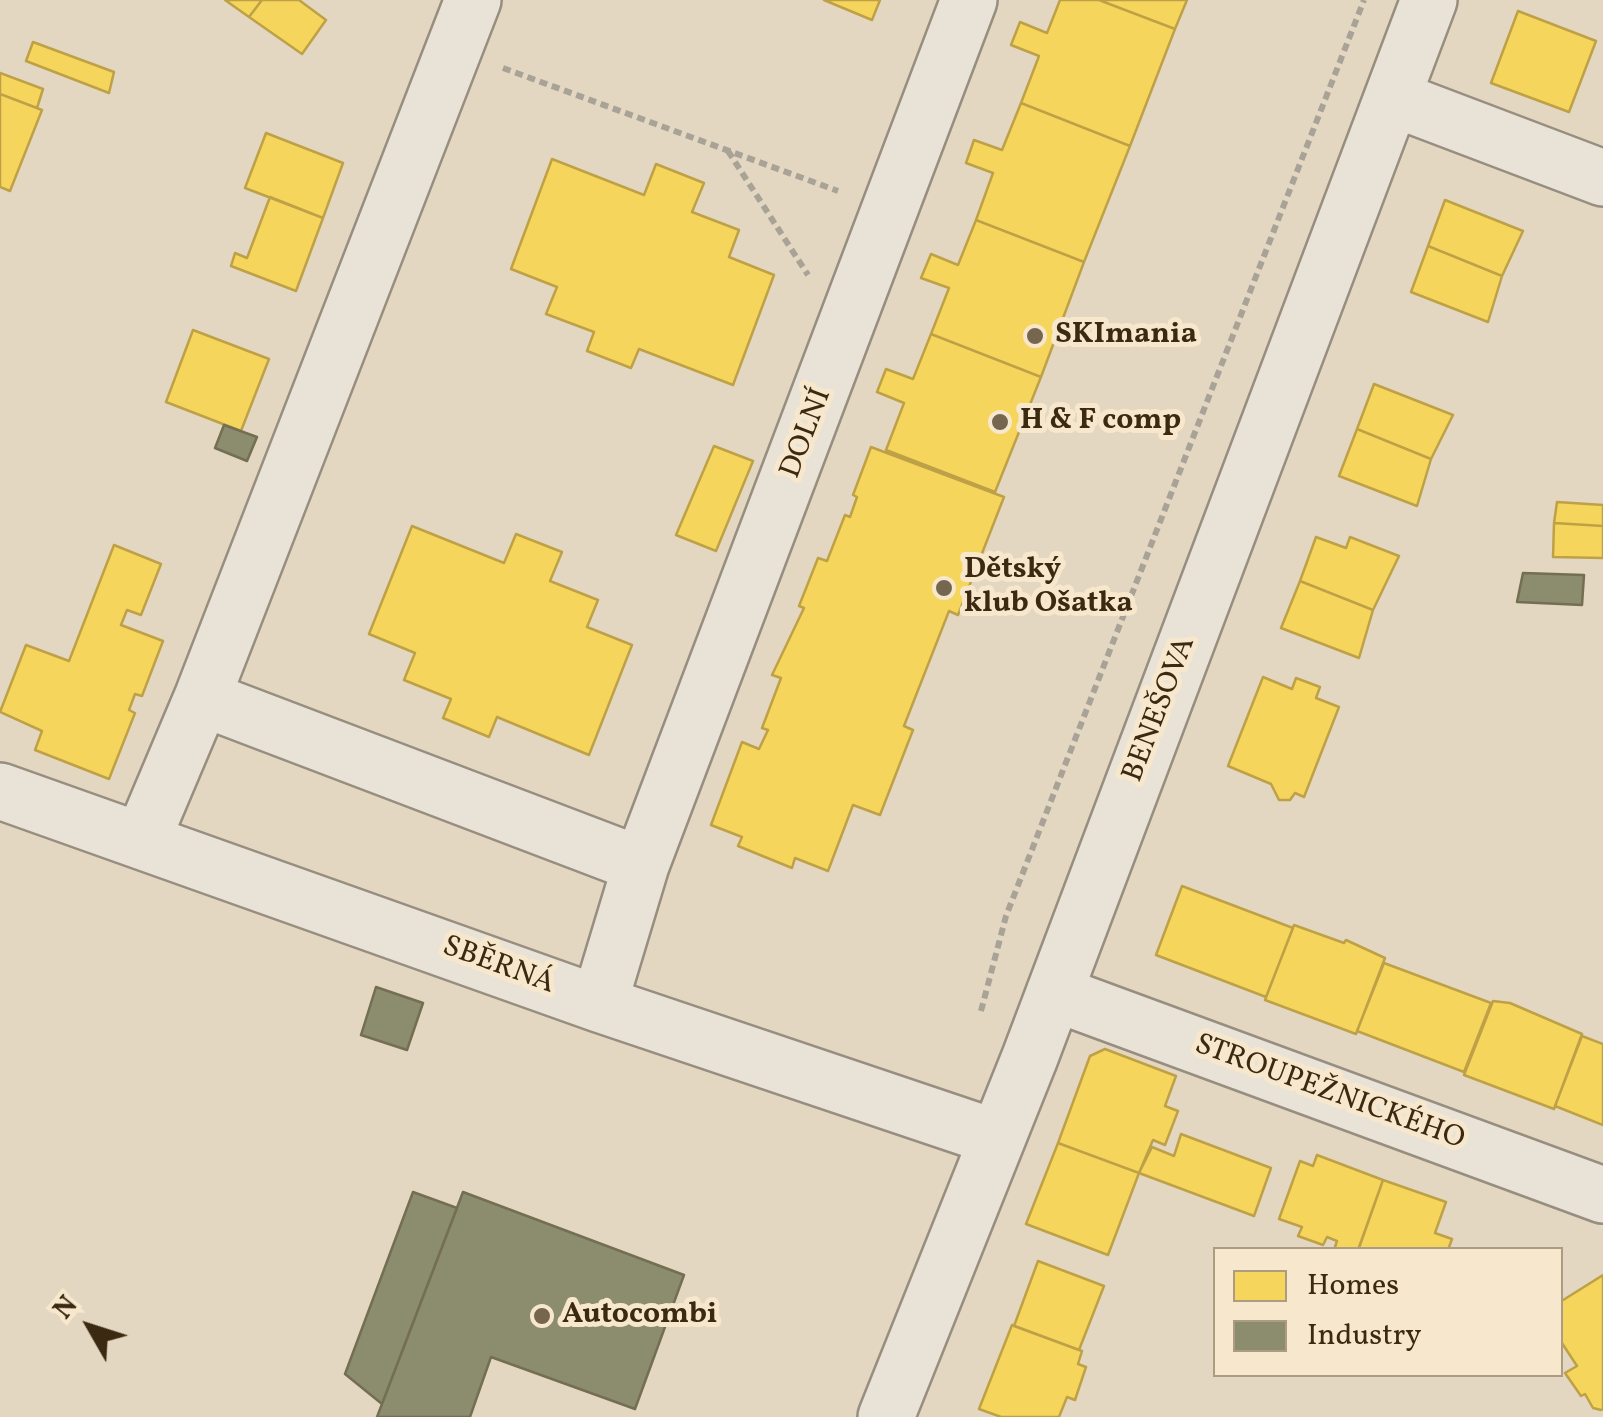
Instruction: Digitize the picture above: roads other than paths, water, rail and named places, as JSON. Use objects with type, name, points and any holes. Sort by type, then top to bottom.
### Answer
[{"type":"street","points":[[142,840],[202,698],[473,0]]},
{"type":"street","name":"DOLNÍ","points":[[599,1004],[641,866],[846,335],[969,0]]},
{"type":"street","name":"BENEŠOVA","points":[[886,1417],[1054,992],[1429,0]]},
{"type":"street","points":[[1392,98],[1603,178]]},
{"type":"street","points":[[202,698],[641,866]]},
{"type":"street","name":"SBĚRNÁ","points":[[0,791],[599,1004],[997,1138]]},
{"type":"street","name":"STROUPEŽNICKÉHO","points":[[1054,992],[1603,1195]]},
{"type":"place","name":"SKImania","points":[[1035,336]]},
{"type":"place","name":"H & F comp","points":[[1000,422]]},
{"type":"place","name":"Dětský klub Ošatka","points":[[944,588]]},
{"type":"place","name":"Autocombi","points":[[542,1316]]}]
